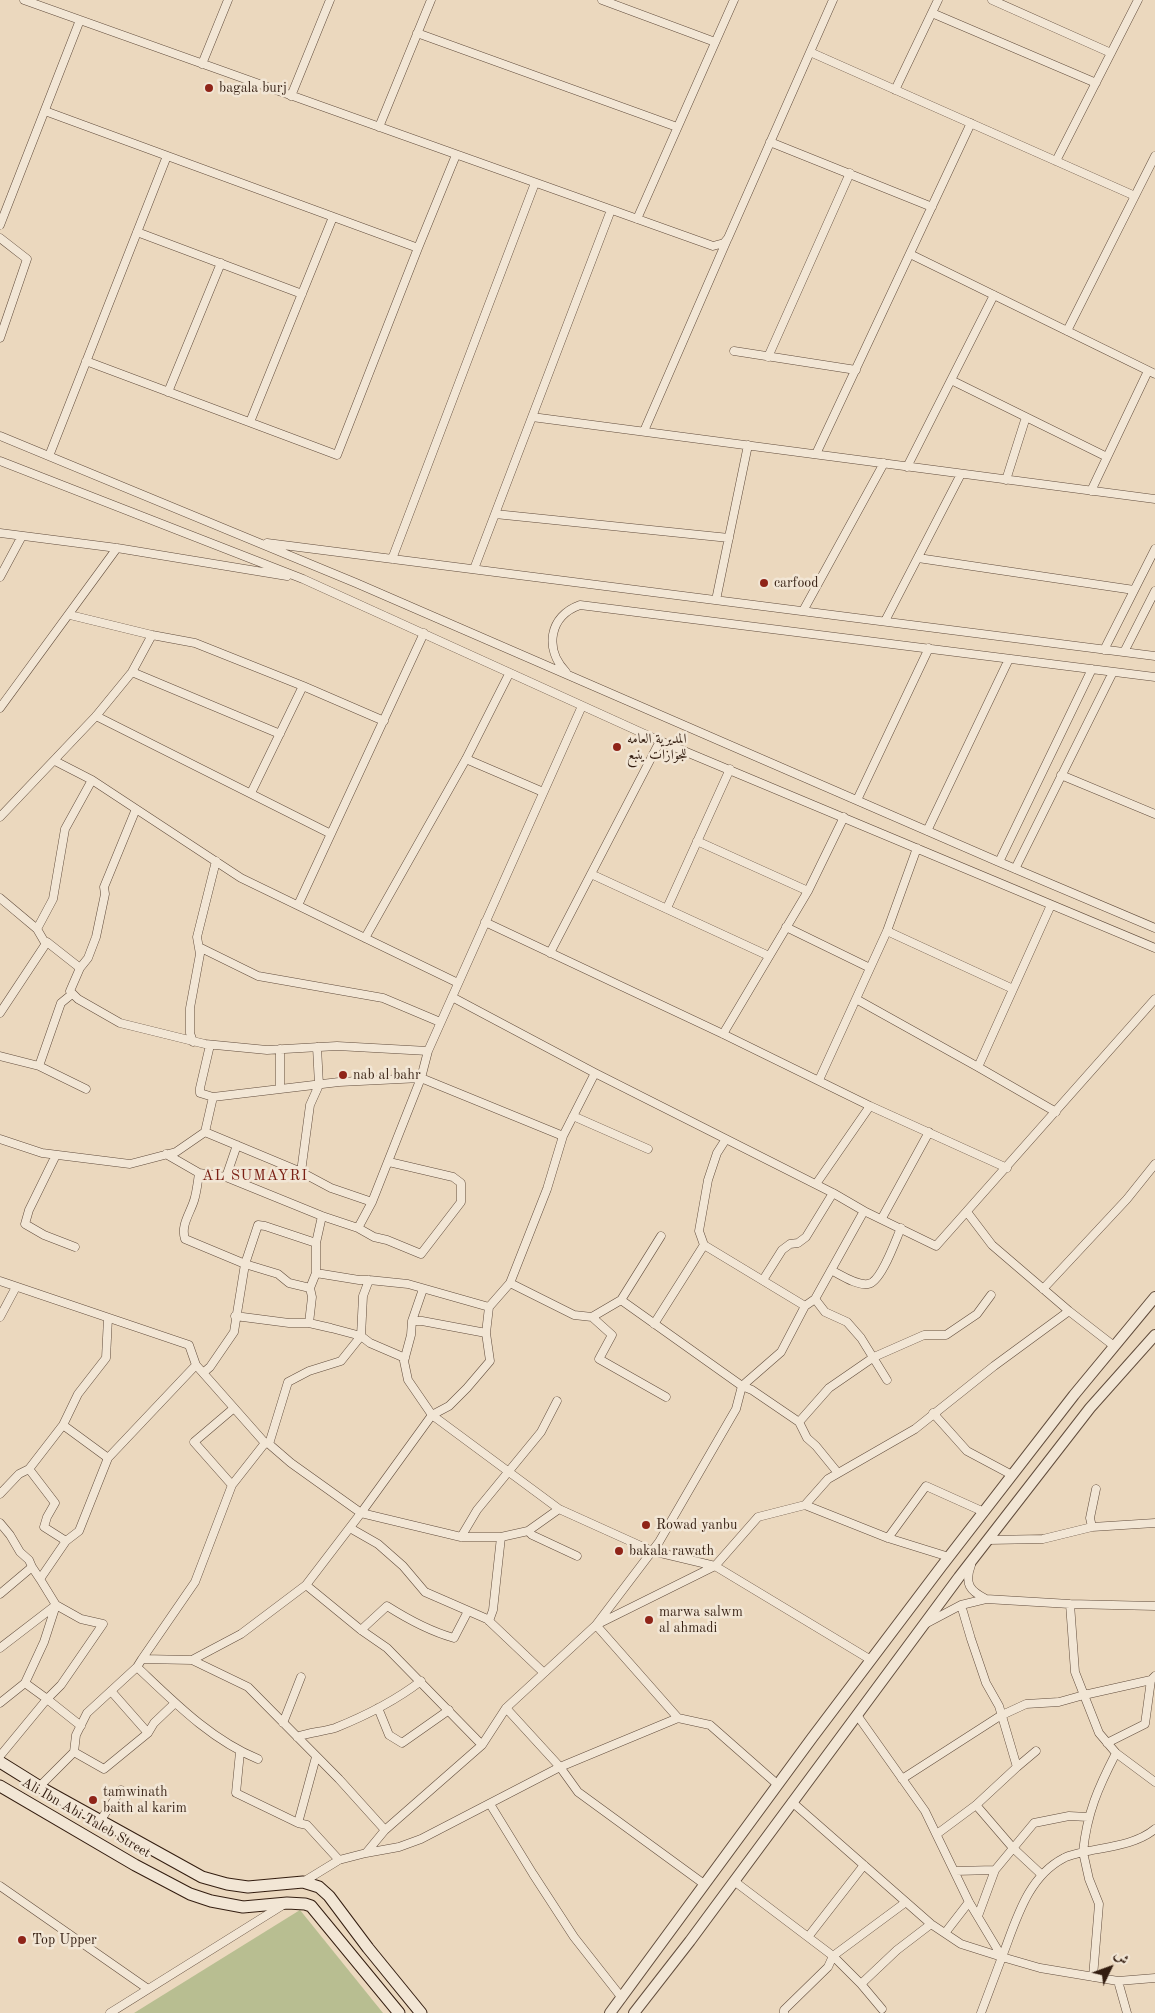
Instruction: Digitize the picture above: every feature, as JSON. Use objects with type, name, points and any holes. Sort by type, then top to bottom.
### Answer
[{"type":"main road","name":"Ali Ibn Abi Taleb Street","points":[[0,1762],[100,1821],[202,1877],[227,1884],[248,1887],[303,1882]]},
{"type":"main road","points":[[0,1786],[10,1769]]},
{"type":"main road","name":"Ali Ibn Abi Taleb Street","points":[[0,1786],[135,1865],[190,1894],[211,1901],[243,1907],[287,1903],[305,1904],[316,1910],[399,2013]]},
{"type":"main road","points":[[303,1882],[319,1887],[329,1896],[421,2013]]},
{"type":"street","points":[[24,0],[637,220],[714,246],[719,246],[728,238]]},
{"type":"street","points":[[202,64],[228,0]]},
{"type":"street","points":[[291,96],[330,0]]},
{"type":"street","points":[[378,127],[431,0]]},
{"type":"street","points":[[602,0],[715,42]]},
{"type":"street","points":[[637,220],[734,0]]},
{"type":"street","points":[[644,432],[832,0]]},
{"type":"street","points":[[895,90],[938,0]]},
{"type":"street","points":[[992,0],[1111,53]]},
{"type":"street","points":[[1056,161],[1138,0]]},
{"type":"street","points":[[932,13],[1096,83]]},
{"type":"street","points":[[0,225],[80,20]]},
{"type":"street","points":[[417,33],[678,128]]},
{"type":"street","points":[[810,52],[1135,196]]},
{"type":"street","points":[[45,111],[418,248]]},
{"type":"street","points":[[816,454],[971,123]]},
{"type":"street","points":[[770,142],[932,206]]},
{"type":"street","points":[[86,361],[337,455],[456,155]]},
{"type":"street","points":[[49,456],[167,156]]},
{"type":"street","points":[[1067,331],[1155,156]]},
{"type":"street","points":[[768,357],[850,174]]},
{"type":"street","points":[[392,559],[535,183]]},
{"type":"street","points":[[474,570],[611,210]]},
{"type":"street","points":[[250,422],[333,217]]},
{"type":"street","points":[[137,232],[302,294]]},
{"type":"street","points":[[0,238],[26,259],[0,338]]},
{"type":"street","points":[[910,254],[1151,372],[1091,491]]},
{"type":"street","points":[[168,392],[221,263]]},
{"type":"street","points":[[908,467],[994,295]]},
{"type":"street","points":[[734,351],[856,370]]},
{"type":"street","points":[[951,380],[1107,457]]},
{"type":"street","points":[[532,417],[1155,499]]},
{"type":"street","points":[[1006,480],[1026,417]]},
{"type":"street","points":[[0,436],[257,542],[1155,928]]},
{"type":"street","points":[[716,600],[748,445]]},
{"type":"street","points":[[0,461],[303,579],[660,741],[1155,948]]},
{"type":"street","points":[[803,611],[884,463]]},
{"type":"street","points":[[885,622],[961,474]]},
{"type":"street","points":[[495,514],[729,538]]},
{"type":"street","points":[[0,533],[117,548],[303,579]]},
{"type":"street","points":[[0,577],[22,536]]},
{"type":"street","points":[[257,542],[1155,656]]},
{"type":"street","points":[[0,708],[70,615],[117,548]]},
{"type":"street","points":[[1104,650],[1155,549]]},
{"type":"street","points":[[918,558],[1134,590]]},
{"type":"street","points":[[1124,652],[1155,591]]},
{"type":"street","points":[[569,675],[558,664],[553,652],[552,642],[557,624],[562,615],[570,608],[580,605],[1155,678]]},
{"type":"street","points":[[70,615],[194,643],[303,686],[384,721]]},
{"type":"street","points":[[298,905],[424,633]]},
{"type":"street","points":[[0,818],[96,716],[132,672],[152,635]]},
{"type":"street","points":[[857,800],[929,648]]},
{"type":"street","points":[[927,831],[1009,659]]},
{"type":"street","points":[[998,862],[1092,669]]},
{"type":"street","points":[[132,672],[280,734]]},
{"type":"street","points":[[1015,869],[1113,672]]},
{"type":"street","points":[[365,938],[466,759],[509,674]]},
{"type":"street","points":[[251,793],[303,686]]},
{"type":"street","points":[[358,1228],[372,1202],[389,1162],[440,1022],[582,706]]},
{"type":"street","points":[[96,716],[331,834]]},
{"type":"street","points":[[550,953],[660,741]]},
{"type":"street","points":[[466,759],[544,792]]},
{"type":"street","points":[[55,761],[92,780],[241,878],[458,983]]},
{"type":"street","points":[[667,908],[730,769]]},
{"type":"street","points":[[1062,775],[1155,814]]},
{"type":"street","points":[[37,928],[53,899],[65,829],[92,780]]},
{"type":"street","points":[[136,809],[104,887],[105,894],[96,937],[88,958],[80,968],[70,991],[72,994],[120,1023],[210,1045],[267,1050],[337,1046],[428,1051]]},
{"type":"street","points":[[723,1034],[808,891],[844,817]]},
{"type":"street","points":[[697,841],[808,891]]},
{"type":"street","points":[[819,1080],[887,931],[916,848]]},
{"type":"street","points":[[193,1042],[190,1033],[190,1008],[200,954],[197,937],[216,861]]},
{"type":"street","points":[[591,874],[769,956]]},
{"type":"street","points":[[0,898],[37,928],[44,941],[80,968]]},
{"type":"street","points":[[978,1066],[1051,905]]},
{"type":"street","points":[[485,922],[723,1034],[870,1106],[1007,1168]]},
{"type":"street","points":[[786,927],[870,968]]},
{"type":"street","points":[[887,931],[1013,989]]},
{"type":"street","points":[[0,1013],[47,942]]},
{"type":"street","points":[[199,947],[258,976],[383,998],[440,1022]]},
{"type":"street","points":[[39,1066],[61,1003],[72,994]]},
{"type":"street","points":[[452,997],[595,1073],[833,1192],[864,1211],[882,1218],[936,1246],[1155,999]]},
{"type":"street","points":[[856,999],[978,1066],[1056,1112]]},
{"type":"street","points":[[210,1045],[200,1092],[213,1097],[339,1082],[421,1078],[563,1136]]},
{"type":"street","points":[[301,1172],[310,1105],[318,1085],[317,1047]]},
{"type":"street","points":[[280,1049],[280,1089]]},
{"type":"street","points":[[0,1056],[39,1066],[86,1089]]},
{"type":"street","points":[[192,1660],[241,1634],[306,1585],[432,1415],[449,1406],[490,1361],[486,1332],[489,1307],[510,1283],[547,1189],[563,1136],[595,1073]]},
{"type":"street","points":[[0,1139],[42,1154],[130,1164],[176,1152],[205,1132],[213,1097]]},
{"type":"street","points":[[816,1184],[870,1106]]},
{"type":"street","points":[[573,1116],[648,1149]]},
{"type":"street","points":[[205,1132],[301,1172],[331,1188],[372,1202]]},
{"type":"street","points":[[882,1218],[929,1132]]},
{"type":"street","points":[[726,1139],[717,1153],[708,1180],[699,1231],[704,1245],[805,1306]]},
{"type":"street","points":[[226,1177],[237,1145]]},
{"type":"street","points":[[166,1154],[199,1173],[226,1177],[421,1254],[461,1202],[462,1183],[453,1177],[389,1162]]},
{"type":"street","points":[[56,1155],[29,1210],[25,1224],[44,1235],[75,1248]]},
{"type":"street","points":[[1043,1289],[1155,1164]]},
{"type":"street","points":[[199,1173],[195,1200],[191,1205],[183,1232],[185,1239],[245,1264],[278,1274],[289,1283],[310,1288]]},
{"type":"street","points":[[763,1280],[782,1250],[790,1244],[798,1243],[806,1236],[833,1192]]},
{"type":"street","points":[[366,1852],[385,1830],[482,1745],[506,1708],[596,1625],[652,1551],[736,1409],[742,1386],[780,1352],[805,1306],[815,1299],[864,1211]]},
{"type":"street","points":[[967,1212],[992,1245],[1069,1311],[1114,1346]]},
{"type":"street","points":[[309,1323],[312,1297],[310,1288],[316,1273],[316,1243],[322,1216]]},
{"type":"street","points":[[203,1373],[210,1367],[234,1332],[235,1316],[245,1264],[258,1225],[316,1243]]},
{"type":"street","points":[[832,1270],[862,1284],[874,1282],[880,1274],[901,1228]]},
{"type":"street","points":[[592,1317],[621,1300],[660,1236]]},
{"type":"street","points":[[654,1324],[704,1245]]},
{"type":"street","points":[[316,1273],[359,1280],[408,1284],[489,1307]]},
{"type":"street","points":[[39,1786],[74,1752],[76,1735],[86,1713],[137,1667],[195,1582],[232,1485],[267,1443],[288,1382],[309,1371],[341,1361],[361,1336],[363,1296],[369,1280]]},
{"type":"street","points":[[0,1281],[189,1345],[196,1365],[267,1443],[291,1463],[361,1513],[462,1537],[501,1537],[528,1531],[560,1509]]},
{"type":"street","points":[[510,1283],[574,1315],[592,1317],[612,1335],[599,1359],[666,1397]]},
{"type":"street","points":[[0,1317],[16,1287]]},
{"type":"street","points":[[423,1289],[412,1321],[411,1335],[405,1358],[408,1380],[432,1415],[560,1509],[652,1551],[715,1566],[871,1660]]},
{"type":"street","points":[[798,1422],[829,1388],[874,1357],[924,1335],[946,1335],[977,1314],[991,1295]]},
{"type":"street","points":[[610,2013],[778,1784],[949,1557],[1074,1395],[1155,1297]]},
{"type":"street","points":[[815,1299],[825,1312],[847,1322],[861,1338],[887,1380]]},
{"type":"street","points":[[621,1300],[742,1386],[752,1390],[798,1422],[807,1438],[838,1473]]},
{"type":"street","points":[[596,1625],[715,1566],[758,1518],[805,1505],[828,1479],[915,1429],[994,1366],[1069,1311]]},
{"type":"street","points":[[235,1316],[289,1323],[309,1323],[361,1336],[370,1343],[405,1358]]},
{"type":"street","points":[[0,1494],[19,1474],[29,1469],[63,1424],[78,1394],[106,1358],[108,1318]]},
{"type":"street","points":[[412,1321],[486,1332]]},
{"type":"street","points":[[634,2013],[973,1558],[1090,1408],[1155,1335]]},
{"type":"street","points":[[40,1579],[66,1541],[79,1531],[108,1458],[196,1365]]},
{"type":"street","points":[[462,1537],[477,1510],[541,1432],[557,1401]]},
{"type":"street","points":[[232,1485],[194,1442],[234,1408]]},
{"type":"street","points":[[933,1413],[967,1451],[1012,1475]]},
{"type":"street","points":[[63,1424],[108,1458]]},
{"type":"street","points":[[29,1469],[55,1503],[44,1527],[66,1541]]},
{"type":"street","points":[[888,1538],[926,1486],[984,1512]]},
{"type":"street","points":[[1092,1527],[1090,1518],[1096,1489]]},
{"type":"street","points":[[805,1505],[888,1538],[949,1557]]},
{"type":"street","points":[[0,1523],[20,1552],[29,1560],[32,1568],[56,1605],[81,1619],[103,1624],[60,1685],[0,1756]]},
{"type":"street","points":[[988,1540],[1043,1539],[1092,1527],[1155,1524]]},
{"type":"street","points":[[350,1528],[378,1544],[403,1566],[425,1592],[489,1621],[544,1673]]},
{"type":"street","points":[[528,1531],[532,1535],[577,1556]]},
{"type":"street","points":[[489,1621],[493,1610],[501,1537]]},
{"type":"street","points":[[973,1558],[968,1573],[969,1584],[975,1593],[986,1599]]},
{"type":"street","points":[[0,1594],[32,1568]]},
{"type":"street","points":[[306,1585],[361,1630],[388,1648],[482,1745]]},
{"type":"street","points":[[924,1625],[961,1605],[986,1599],[1070,1604],[1155,1606]]},
{"type":"street","points":[[1070,1604],[1075,1672],[1099,1733],[1116,1753],[1155,1782]]},
{"type":"street","points":[[0,1648],[56,1605]]},
{"type":"street","points":[[0,1704],[25,1683],[44,1642],[56,1605]]},
{"type":"street","points":[[961,1605],[986,1683],[998,1706],[1017,1767]]},
{"type":"street","points":[[361,1630],[387,1606],[411,1621],[434,1632],[454,1638],[466,1613]]},
{"type":"street","points":[[596,1625],[678,1718],[710,1726],[778,1784]]},
{"type":"street","points":[[142,1659],[192,1660],[248,1687],[339,1779],[385,1830]]},
{"type":"street","points":[[137,1667],[175,1703],[240,1752],[258,1759]]},
{"type":"street","points":[[283,1723],[301,1677]]},
{"type":"street","points":[[902,1779],[1000,1716],[1026,1704],[1059,1702],[1153,1678],[1145,1724],[1107,1743]]},
{"type":"street","points":[[297,1737],[334,1728],[397,1700],[421,1682]]},
{"type":"street","points":[[25,1683],[81,1726]]},
{"type":"street","points":[[111,1690],[148,1733]]},
{"type":"street","points":[[74,1752],[104,1769],[148,1733],[154,1723],[175,1703]]},
{"type":"street","points":[[378,1708],[389,1735],[402,1743],[449,1710]]},
{"type":"street","points":[[506,1708],[560,1767],[578,1792],[704,1884]]},
{"type":"street","points":[[857,1715],[925,1811],[969,1902],[1002,1957]]},
{"type":"street","points":[[303,1882],[339,1860],[366,1852],[399,1847],[421,1839],[560,1767],[678,1718]]},
{"type":"street","points":[[240,1752],[236,1793],[298,1823],[308,1825],[339,1860]]},
{"type":"street","points":[[937,1834],[976,1805],[1036,1752]]},
{"type":"street","points":[[1093,1977],[1099,1904],[1088,1879],[1083,1852],[1088,1817],[1094,1797],[1116,1753]]},
{"type":"street","points":[[298,1823],[316,1757]]},
{"type":"street","points":[[100,1821],[121,1790]]},
{"type":"street","points":[[792,1802],[931,1924],[962,1944],[1040,1968],[1118,1981],[1155,1978]]},
{"type":"street","points":[[490,1804],[532,1874],[574,1937],[622,1998]]},
{"type":"street","points":[[976,1805],[1013,1848],[1042,1875]]},
{"type":"street","points":[[978,1916],[995,1870],[1034,1823],[1069,1816],[1088,1817]]},
{"type":"street","points":[[981,2013],[1026,1895],[1042,1875],[1064,1858],[1132,1841],[1147,1835],[1155,1829]]},
{"type":"street","points":[[808,1937],[864,1865]]},
{"type":"street","points":[[955,1871],[995,1870]]},
{"type":"street","points":[[734,1881],[833,1956],[861,1984],[882,2009]]},
{"type":"street","points":[[0,1886],[148,1989]]},
{"type":"street","points":[[784,2013],[784,2010],[828,1968],[833,1956],[906,1902]]},
{"type":"street","points":[[945,1934],[969,1902]]},
{"type":"street","points":[[110,2013],[287,1903]]},
{"type":"street","points":[[861,1984],[897,1950],[931,1924]]},
{"type":"street","points":[[1118,1981],[1128,2013]]},
{"type":"green space","points":[[300,1910],[383,2013],[134,2013]]},
{"type":"place","name":"bagala burj","points":[[209,88]]},
{"type":"place","name":"carfood","points":[[764,583]]},
{"type":"place","name":"المديرية العامه للجوازات ينبع","points":[[617,747]]},
{"type":"place","name":"nab al bahr","points":[[343,1075]]},
{"type":"place","name":"Rowad yanbu","points":[[646,1525]]},
{"type":"place","name":"bakala rawath","points":[[619,1551]]},
{"type":"place","name":"marwa salwm al ahmadi","points":[[649,1620]]},
{"type":"place","name":"tamwinath baith al karim","points":[[93,1800]]},
{"type":"place","name":"Top Upper","points":[[22,1940]]},
{"type":"district","name":"AL SUMAYRI","points":[[255,1176]]}]
